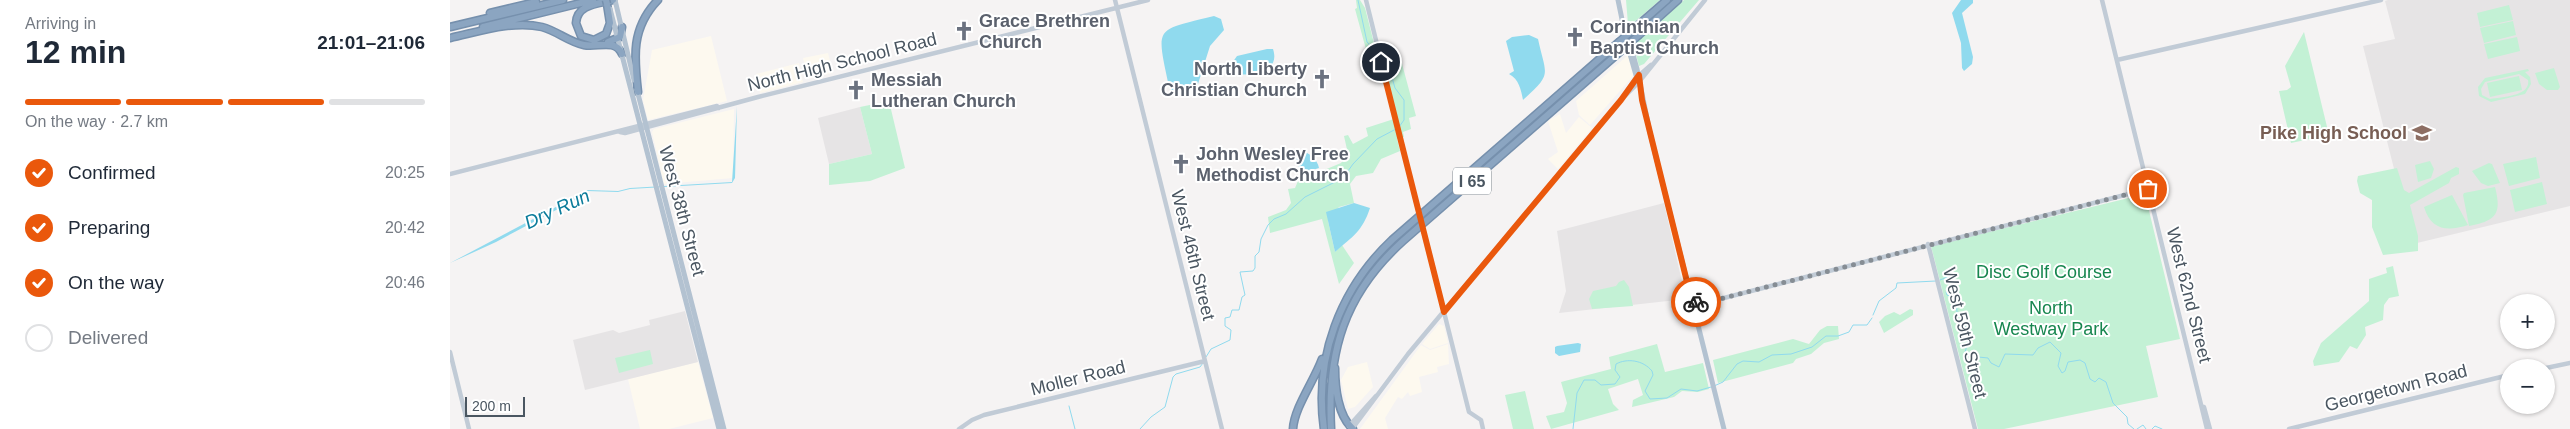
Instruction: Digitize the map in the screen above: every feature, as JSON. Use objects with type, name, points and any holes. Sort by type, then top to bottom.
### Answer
[{"type":"highway","points":[[525,5],[538,0]]},
{"type":"highway","points":[[450,26],[544,0]]},
{"type":"highway","points":[[450,26],[562,0]]},
{"type":"highway","points":[[450,37],[593,0]]},
{"type":"highway","points":[[638,92],[634,54],[635,40],[642,20],[658,0]]},
{"type":"highway","name":"I 65","points":[[1324,429],[1322,379],[1332,332],[1355,285],[1382,250],[1667,0]]},
{"type":"highway","name":"I 65","points":[[1331,429],[1331,374],[1343,328],[1363,287],[1392,252],[1678,0]]},
{"type":"highway","points":[[611,2],[610,24],[606,34],[594,40],[583,37],[576,25],[580,11],[587,6],[611,2]]},
{"type":"highway","points":[[450,37],[528,25],[551,30],[580,44],[615,45],[622,54]]},
{"type":"highway","points":[[600,45],[618,39],[622,34],[622,27]]},
{"type":"highway","points":[[1343,328],[1336,358],[1336,381],[1339,401],[1350,428]]},
{"type":"highway","points":[[1293,429],[1296,413],[1316,377],[1332,332]]},
{"type":"main road","points":[[1618,0],[1724,429]]},
{"type":"main road","name":"West 38th Street","points":[[611,2],[622,27],[638,92],[643,126]]},
{"type":"main road","name":"West 38th Street","points":[[611,2],[618,39],[643,126],[719,429]]},
{"type":"main road","name":"West 38th Street","points":[[658,188],[724,429]]},
{"type":"street","name":"West 46th Street","points":[[1115,0],[1204,354],[1203,361],[1207,368],[1222,429]]},
{"type":"street","name":"North High School Road","points":[[450,174],[1148,0]]},
{"type":"street","points":[[1366,0],[1469,412],[1481,420],[1483,429]]},
{"type":"street","points":[[1350,428],[1637,79],[1705,0]]},
{"type":"street","name":"West 62nd Street","points":[[2102,0],[2209,429]]},
{"type":"street","points":[[2117,60],[2381,0]]},
{"type":"street","points":[[1692,302],[1720,299],[2148,189]]},
{"type":"street","name":"West 59th Street","points":[[1928,244],[1975,429]]},
{"type":"street","points":[[450,352],[469,429]]},
{"type":"street","name":"Moller Road","points":[[960,429],[972,420],[984,415],[1203,361]]},
{"type":"street","points":[[2555,366],[2570,363]]},
{"type":"street","name":"Georgetown Road","points":[[2290,429],[2500,377]]},
{"type":"shaded area","points":[[2570,0],[2570,206],[2413,244],[2363,46],[2395,39],[2385,1]]},
{"type":"shaded area","points":[[711,36],[727,101],[648,120],[643,100],[652,50]]},
{"type":"shaded area","points":[[828,53],[833,73],[808,79],[803,58]]},
{"type":"shaded area","points":[[1628,55],[1633,76],[1590,125],[1579,115],[1576,101]]},
{"type":"shaded area","points":[[799,63],[803,82],[760,93],[756,74]]},
{"type":"shaded area","points":[[860,107],[872,154],[829,164],[818,118]]},
{"type":"shaded area","points":[[734,109],[733,178],[664,184],[652,132],[654,129]]},
{"type":"shaded area","points":[[1560,114],[1566,133],[1579,117],[1592,128],[1558,169],[1548,159],[1558,152],[1548,121]]},
{"type":"shaded area","points":[[1664,203],[1686,299],[1559,313],[1566,291],[1557,231]]},
{"type":"shaded area","points":[[685,311],[698,362],[585,390],[573,340],[613,330],[619,333],[650,325],[649,320]]},
{"type":"shaded area","points":[[1439,324],[1444,326],[1448,343],[1430,349],[1422,344]]},
{"type":"shaded area","points":[[1448,344],[1449,364],[1437,367],[1438,372],[1419,377],[1422,392],[1410,396],[1408,392],[1402,399],[1398,397],[1385,418],[1388,429],[1360,429],[1421,345],[1430,350]]},
{"type":"shaded area","points":[[698,362],[713,418],[669,429],[640,429],[628,379]]},
{"type":"shaded area","points":[[1367,362],[1373,387],[1355,407],[1348,409],[1341,380],[1348,367]]},
{"type":"green space","points":[[1356,0],[1360,0],[1365,8],[1376,51],[1367,53],[1355,9],[1357,8]]},
{"type":"green space","points":[[1626,0],[1660,0],[1632,24],[1636,42],[1684,0],[1699,0],[1644,64],[1639,66],[1628,24]]},
{"type":"green space","points":[[2509,5],[2513,20],[2480,27],[2477,13]]},
{"type":"green space","points":[[2513,21],[2516,35],[2484,43],[2480,28]]},
{"type":"green space","points":[[2304,32],[2329,135],[2291,143],[2279,91],[2287,90],[2291,87],[2285,66]]},
{"type":"green space","points":[[2517,37],[2520,51],[2488,59],[2484,44]]},
{"type":"green space","points":[[1401,60],[1416,116],[1409,118],[1411,129],[1403,132],[1404,137],[1397,139],[1400,151],[1381,159],[1373,173],[1356,176],[1350,184],[1354,203],[1339,207],[1328,221],[1335,252],[1342,245],[1354,263],[1339,284],[1322,219],[1270,233],[1268,217],[1286,210],[1291,203],[1288,189],[1295,188],[1298,181],[1341,163],[1348,154],[1344,136],[1348,135],[1353,144],[1368,136],[1366,128],[1397,118],[1383,63]]},
{"type":"green space","points":[[2554,68],[2560,87],[2558,90],[2547,90],[2539,84],[2535,73]]},
{"type":"green space","points":[[2528,69],[2529,71],[2525,72],[2530,77],[2531,84],[2525,94],[2491,102],[2479,96],[2478,87],[2485,78]],"holes":[[[2519,74],[2528,80],[2528,85],[2525,89],[2515,95],[2490,99],[2482,95],[2481,89],[2485,82]]]},
{"type":"green space","points":[[2519,76],[2522,90],[2490,97],[2487,83]]},
{"type":"green space","points":[[889,101],[905,168],[870,181],[829,185],[829,164],[872,154],[860,107]]},
{"type":"green space","points":[[2536,157],[2540,178],[2509,186],[2503,164]]},
{"type":"green space","points":[[2430,161],[2434,169],[2431,178],[2418,182],[2415,165]]},
{"type":"green space","points":[[2489,163],[2492,164],[2500,183],[2488,186],[2481,183],[2472,171]]},
{"type":"green space","points":[[2456,167],[2459,168],[2459,174],[2451,178],[2449,183],[2410,205],[2418,236],[2418,251],[2383,255],[2372,227],[2372,200],[2360,193],[2357,181],[2358,176],[2397,168],[2404,190],[2409,193]]},
{"type":"green space","points":[[2542,182],[2547,204],[2515,212],[2510,190]]},
{"type":"green space","points":[[2495,187],[2498,204],[2495,215],[2485,222],[2469,226],[2464,193]]},
{"type":"green space","name":"North Westway Park","points":[[2145,194],[2180,339],[2146,346],[2158,397],[2004,429],[1978,429],[1931,246]]},
{"type":"green space","points":[[2452,195],[2468,225],[2447,228],[2435,225],[2427,215],[2424,207]]},
{"type":"green space","points":[[2393,266],[2399,296],[2389,298],[2384,305],[2383,320],[2365,327],[2366,335],[2357,349],[2350,346],[2339,362],[2314,366],[2313,361],[2321,343],[2369,301],[2369,279],[2387,273],[2386,268]]},
{"type":"green space","points":[[1624,280],[1629,287],[1633,306],[1592,309],[1589,299],[1593,291],[1616,286]]},
{"type":"green space","points":[[1910,309],[1913,310],[1913,315],[1884,333],[1879,322],[1885,316],[1894,312],[1900,315]]},
{"type":"green space","points":[[1827,326],[1838,326],[1839,339],[1824,343],[1811,354],[1796,359],[1793,363],[1718,383],[1713,360],[1793,339],[1809,344],[1820,330]]},
{"type":"green space","points":[[1657,344],[1665,372],[1703,363],[1709,389],[1698,392],[1682,391],[1674,397],[1632,407],[1633,400],[1643,395],[1638,379],[1608,389],[1613,404],[1619,410],[1551,429],[1546,416],[1564,412],[1567,403],[1561,382],[1611,369],[1609,357]]},
{"type":"green space","points":[[650,350],[653,364],[619,373],[615,358]]},
{"type":"green space","points":[[1525,391],[1534,429],[1513,429],[1505,395]]},
{"type":"water","points":[[1961,0],[1973,0],[1973,3],[1962,13],[1973,57],[1972,64],[1964,71],[1962,68],[1961,43],[1952,13]]},
{"type":"water","points":[[1214,16],[1221,19],[1224,30],[1210,46],[1198,84],[1173,91],[1169,87],[1162,52],[1164,34],[1180,25]]},
{"type":"water","points":[[1529,35],[1538,39],[1545,73],[1539,84],[1523,100],[1517,82],[1509,74],[1514,71],[1506,41],[1512,37]]},
{"type":"water","points":[[1273,49],[1274,57],[1273,63],[1269,68],[1248,74],[1234,74],[1231,71],[1232,63],[1237,56]]},
{"type":"water","name":"Dry Run","points":[[737,106],[735,178],[732,183],[630,189],[618,192],[587,191],[575,200],[496,242],[450,263],[588,190],[618,191],[630,188],[732,182]]},
{"type":"water","points":[[1300,151],[1312,156],[1319,168],[1303,173],[1300,171],[1295,153]]},
{"type":"water","points":[[1354,203],[1370,208],[1367,216],[1356,233],[1335,252],[1326,212]]},
{"type":"water","points":[[1581,344],[1580,352],[1559,356],[1555,353],[1555,347],[1557,346]]},
{"type":"waterway","points":[[1358,0],[1367,42],[1377,52]]},
{"type":"waterway","points":[[1381,53],[1387,60],[1395,88],[1404,100],[1404,120],[1399,127]]},
{"type":"waterway","points":[[1206,357],[1211,349],[1230,340],[1231,330],[1225,326],[1225,318],[1230,317],[1232,310],[1239,310],[1242,297],[1245,295],[1240,272],[1253,271],[1255,268],[1255,256],[1259,252],[1261,239],[1268,225],[1274,219],[1286,214],[1305,197],[1343,178],[1353,164],[1377,139],[1396,129]]},
{"type":"waterway","points":[[1940,280],[1950,276],[1954,278],[1954,282],[1946,292],[1947,295],[1956,298],[1957,312],[1964,319],[1968,340],[1965,353],[1969,356],[1988,358],[1991,363],[1999,367],[2005,354],[2033,355],[2038,348],[2050,342],[2061,353],[2058,366],[2062,373],[2065,371],[2068,362],[2080,360],[2085,363],[2090,379],[2095,382],[2099,378],[2106,382],[2113,403],[2127,417],[2128,424],[2134,429]]},
{"type":"waterway","points":[[1873,315],[1879,301],[1896,288],[1897,283],[1936,281]]},
{"type":"waterway","points":[[1714,386],[1723,382],[1737,364],[1743,361],[1759,362],[1772,355],[1791,354],[1812,347],[1826,336],[1838,336],[1849,332],[1853,325],[1867,325],[1872,318]]},
{"type":"waterway","points":[[1573,429],[1577,393],[1584,380],[1595,380],[1601,385],[1615,384],[1620,377],[1615,370],[1616,364],[1620,362],[1640,362],[1652,371],[1653,375],[1645,391],[1650,399],[1667,398],[1681,389],[1697,391],[1711,387]]},
{"type":"waterway","points":[[1140,429],[1151,417],[1165,407],[1173,377],[1176,374],[1200,367],[1203,363]]},
{"type":"waterway","points":[[1069,406],[1075,429]]},
{"type":"waterway","points":[[2137,429],[2143,425],[2146,429]]},
{"type":"waterway","points":[[2152,429],[2155,426],[2162,429]]},
{"type":"way so far","points":[[1696,302],[1720,299],[1879,256],[2148,189]]},
{"type":"place","name":"Grace Brethren Church","points":[[964,31]]},
{"type":"place","name":"Corinthian Baptist Church","points":[[1575,37]]},
{"type":"place","name":"North Liberty Christian Church","points":[[1322,79]]},
{"type":"place","name":"Messiah Lutheran Church","points":[[856,90]]},
{"type":"place","name":"Pike High School","points":[[2422,133]]},
{"type":"place","name":"John Wesley Free Methodist Church","points":[[1181,164]]},
{"type":"route","points":[[1381,62],[1444,312],[1621,100],[1639,75],[1638,82],[1642,100],[1692,302],[1696,302]]},
{"type":"park label","name":"Disc Golf Course","points":[[2044,272]]}]
